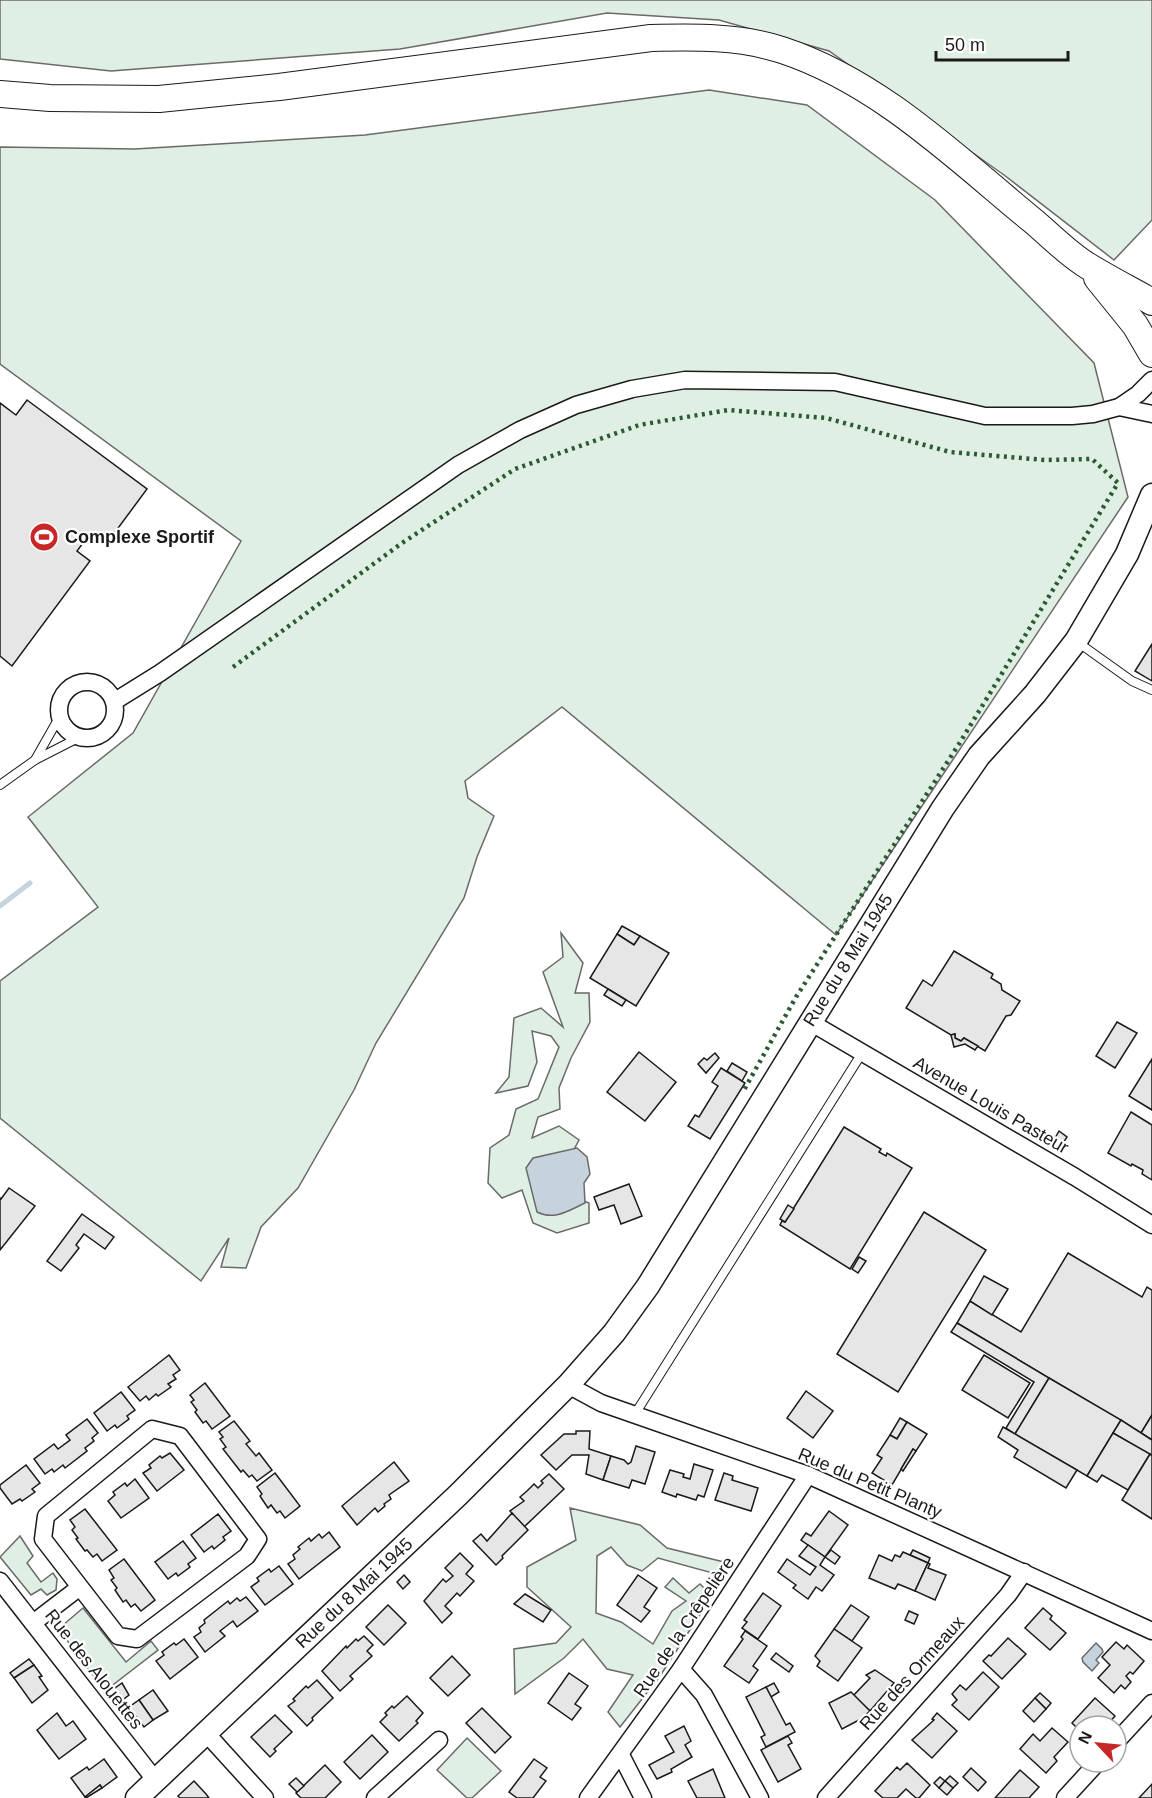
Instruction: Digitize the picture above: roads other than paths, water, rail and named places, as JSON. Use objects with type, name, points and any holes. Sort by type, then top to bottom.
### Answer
[{"type":"main road","points":[[0,94],[50,98],[159,99],[279,87],[651,38],[734,39],[780,49],[827,67],[878,96],[1087,266],[1152,302]]},
{"type":"main road","points":[[1087,266],[1136,325],[1152,354]]},
{"type":"main road","points":[[1127,554],[1152,495]]},
{"type":"main road","points":[[1127,554],[1152,526]]},
{"type":"main road","name":"Rue du 8 Mai 1945","points":[[137,1798],[449,1503],[573,1379],[614,1332],[648,1286],[943,808],[979,756],[1035,694],[1076,641],[1127,554]]},
{"type":"street","points":[[115,701],[160,673],[459,465],[520,430],[587,402],[632,389],[685,380],[835,382],[985,416],[1072,416],[1093,414],[1119,407],[1138,394],[1152,380]]},
{"type":"street","points":[[1119,407],[1152,414]]},
{"type":"street","points":[[88,682],[101,686],[115,701],[115,715],[107,730],[99,736],[80,737],[63,726],[60,716],[61,700],[73,686],[88,682]]},
{"type":"street","name":"Avenue Louis Pasteur","points":[[810,1022],[1075,1177],[1152,1225]]},
{"type":"street","name":"Rue du Petit Planty","points":[[573,1379],[601,1403],[808,1475],[1152,1630]]},
{"type":"street","points":[[152,1429],[180,1436],[258,1539],[247,1556],[137,1639],[118,1636],[80,1587],[43,1539],[46,1516],[152,1429]]},
{"type":"street","name":"Rue de la Crêpelière","points":[[588,1798],[681,1669],[808,1475]]},
{"type":"street","name":"Rue des Ormeaux","points":[[826,1798],[1008,1595],[1024,1572]]},
{"type":"street","name":"Rue des Alouettes","points":[[0,1581],[156,1781]]},
{"type":"street","points":[[33,1623],[80,1587]]},
{"type":"street","points":[[681,1669],[704,1695],[760,1798]]},
{"type":"street","points":[[1128,1730],[1152,1703]]},
{"type":"street","points":[[206,1733],[265,1798]]},
{"type":"street","points":[[375,1798],[439,1740]]},
{"type":"street","points":[[621,1755],[643,1798]]},
{"type":"street","points":[[1065,1798],[1087,1774]]},
{"type":"lane","points":[[1076,641],[1132,681],[1152,690]]},
{"type":"lane","points":[[35,760],[60,716]]},
{"type":"lane","points":[[0,785],[35,760],[80,737]]},
{"type":"lane","points":[[635,1414],[862,1053]]},
{"type":"waterway","points":[[0,906],[30,883]]},
{"type":"place","name":"Complexe Sportif","points":[[44,537]]}]
